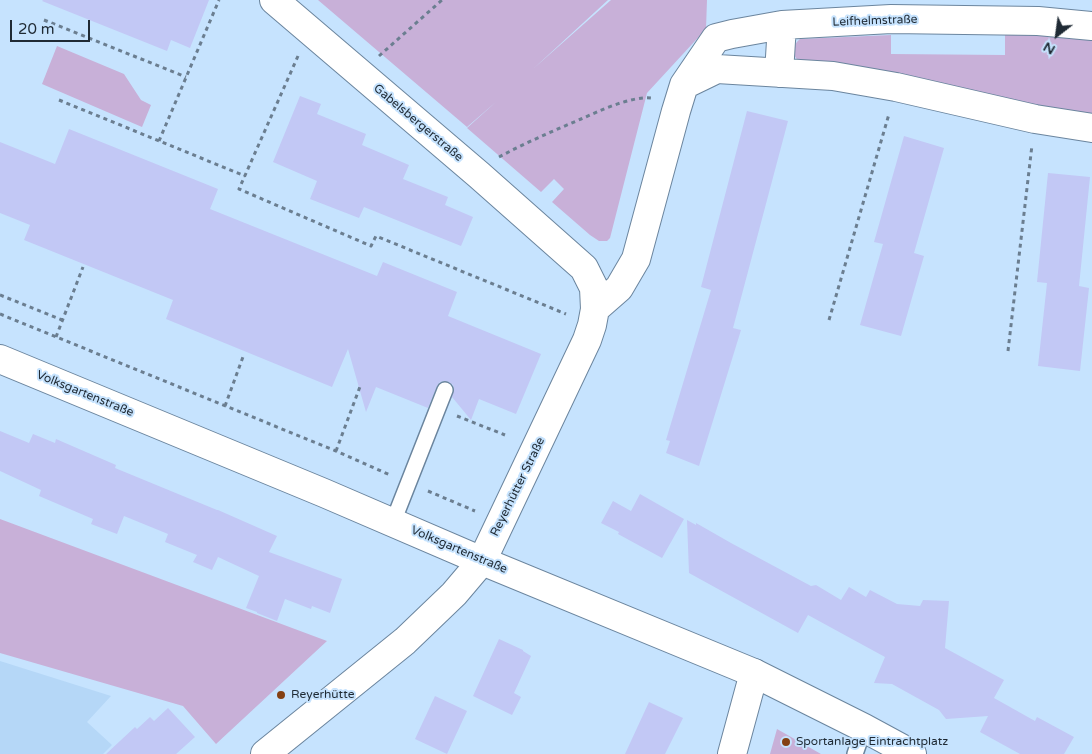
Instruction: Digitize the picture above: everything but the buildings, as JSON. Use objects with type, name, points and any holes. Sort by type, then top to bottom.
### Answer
[{"type":"street","name":"Gabelsbergerstraße","points":[[274,0],[561,247]]},
{"type":"street","name":"Leifhelmstraße","points":[[680,99],[716,38],[782,25],[907,20],[1038,21],[1092,26]]},
{"type":"street","points":[[779,73],[782,25]]},
{"type":"street","points":[[680,99],[717,69],[833,76],[896,87],[1035,119],[1092,128]]},
{"type":"street","name":"Reyerhütter Straße","points":[[594,317],[619,288],[636,258],[680,99]]},
{"type":"street","name":"Reyerhütter Straße","points":[[264,754],[405,642],[454,594],[482,561],[587,340],[594,317],[594,288],[584,268],[561,247]]},
{"type":"street","name":"Volksgartenstraße","points":[[0,359],[754,673],[912,754]]},
{"type":"street","points":[[732,754],[754,673]]},
{"type":"lane","points":[[393,522],[445,390]]},
{"type":"lane","points":[[855,754],[864,728]]},
{"type":"path","points":[[159,141],[219,0]]},
{"type":"path","points":[[360,74],[442,0]]},
{"type":"path","points":[[44,20],[186,77]]},
{"type":"path","points":[[310,30],[239,189],[371,246],[376,236],[594,317]]},
{"type":"path","points":[[829,320],[896,87]]},
{"type":"path","points":[[478,175],[500,156],[543,135],[610,108],[629,101],[647,98],[680,99]]},
{"type":"path","points":[[59,100],[245,176]]},
{"type":"path","points":[[1008,351],[1035,119]]},
{"type":"path","points":[[56,337],[83,267]]},
{"type":"path","points":[[0,295],[62,320]]},
{"type":"path","points":[[0,314],[336,451],[501,522]]},
{"type":"path","points":[[225,406],[244,354]]},
{"type":"path","points":[[336,451],[361,384]]},
{"type":"path","points":[[450,413],[505,435]]},
{"type":"shaded area","points":[[318,0],[608,0],[533,69],[611,0],[707,0],[706,29],[647,93],[610,238],[607,241],[599,241],[552,202],[564,189],[554,179],[541,192],[467,128],[497,101],[467,127]]},
{"type":"shaded area","points":[[1005,33],[1092,38],[1092,118],[799,61],[794,53],[795,44],[800,39],[891,35],[891,54],[1005,55]]},
{"type":"shaded area","points":[[57,46],[124,74],[141,100],[151,105],[142,127],[42,84]]},
{"type":"shaded area","points":[[0,519],[327,641],[216,744],[183,706],[0,653]]},
{"type":"shaded area","points":[[0,661],[111,696],[87,722],[112,745],[103,754],[0,754]]},
{"type":"shaded area","name":"Sportanlage Eintrachtplatz","points":[[777,729],[821,754],[770,754]]},
{"type":"place","name":"Reyerhütte","points":[[281,695]]},
{"type":"place","name":"Sportanlage Eintrachtplatz","points":[[786,742]]}]
